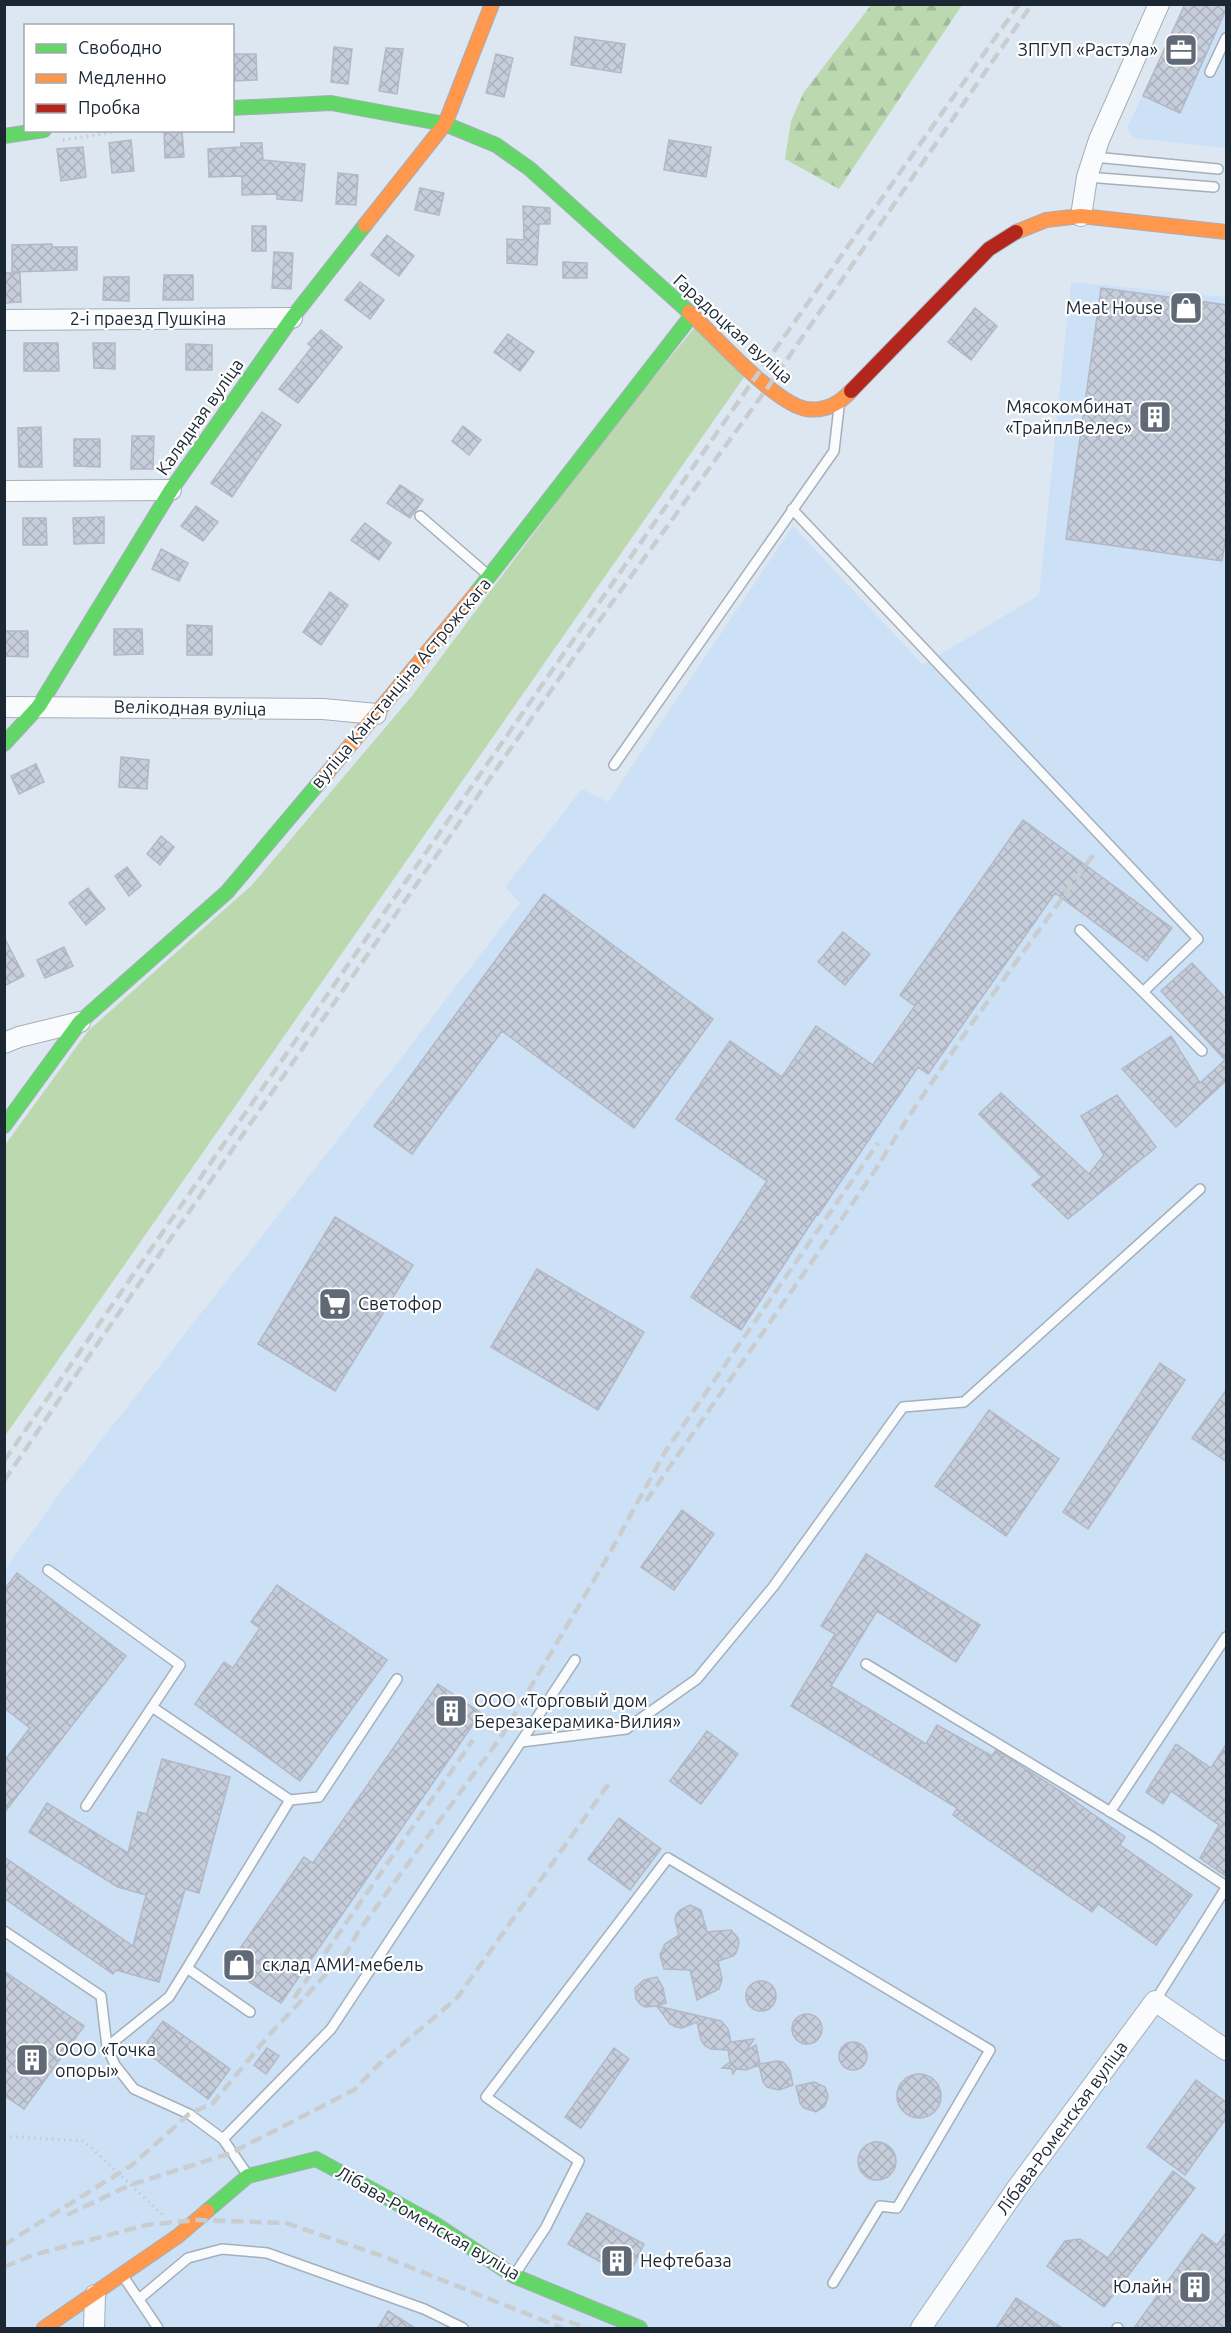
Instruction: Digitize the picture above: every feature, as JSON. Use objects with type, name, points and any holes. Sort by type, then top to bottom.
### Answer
[{"type":"street","name":"Калядная вуліца","points":[[4,744],[39,706],[171,490],[292,318],[445,124],[492,4]]},
{"type":"street","points":[[1081,216],[1087,177],[1100,140],[1159,4]]},
{"type":"street","name":"Гарадоцкая вуліца","points":[[234,108],[331,103],[445,124],[496,145],[530,169],[768,387],[793,405],[806,409],[819,409],[839,404]]},
{"type":"street","points":[[4,136],[31,132]]},
{"type":"street","points":[[839,404],[989,249],[1021,229],[1046,220],[1081,216],[1227,232]]},
{"type":"street","name":"вуліца Канстанціна Астрожскага","points":[[4,1126],[80,1022],[227,892],[490,577],[692,315]]},
{"type":"street","name":"2-і праезд Пушкіна","points":[[4,320],[292,318]]},
{"type":"street","points":[[4,491],[171,490]]},
{"type":"street","name":"Велікодная вуліца","points":[[4,707],[323,709],[376,714]]},
{"type":"street","name":"вуліца Канстанціна Астрожскага","points":[[4,1043],[80,1022]]},
{"type":"street","points":[[1155,2001],[1227,2050]]},
{"type":"street","name":"Лібава-Роменская вуліца","points":[[921,2328],[1017,2188],[1155,2001]]},
{"type":"street","name":"Лібава-Роменская вуліца","points":[[44,2328],[178,2236],[248,2176],[316,2159],[435,2224],[514,2276],[640,2328]]},
{"type":"street","points":[[94,2328],[95,2295]]},
{"type":"lane","points":[[1210,72],[1227,38]]},
{"type":"lane","points":[[1094,157],[1218,170]]},
{"type":"lane","points":[[1087,177],[1214,187]]},
{"type":"lane","points":[[614,765],[834,451],[839,404]]},
{"type":"lane","points":[[792,509],[1198,939],[1143,992]]},
{"type":"lane","points":[[420,516],[490,577]]},
{"type":"lane","points":[[1080,930],[1202,1051]]},
{"type":"lane","points":[[521,1742],[626,1729],[697,1679],[773,1587],[903,1407],[964,1402],[1200,1189]]},
{"type":"lane","points":[[48,1570],[180,1665],[86,1806]]},
{"type":"lane","points":[[1110,1812],[1227,1637]]},
{"type":"lane","points":[[223,2139],[330,2029],[575,1660]]},
{"type":"lane","points":[[866,1664],[1110,1812],[1227,1887],[1155,2001]]},
{"type":"lane","points":[[152,1707],[290,1800],[319,1797],[397,1679]]},
{"type":"lane","points":[[107,2047],[169,1997],[290,1800]]},
{"type":"lane","points":[[514,2276],[546,2227],[579,2161],[486,2097],[668,1858],[990,2050],[897,2208],[880,2206],[833,2283]]},
{"type":"lane","points":[[4,1931],[101,1996],[107,2047],[115,2065],[134,2089],[189,2114],[223,2139],[248,2176]]},
{"type":"lane","points":[[187,1968],[250,2012]]},
{"type":"lane","points":[[139,2299],[188,2258],[222,2249],[267,2253],[424,2309],[462,2328]]},
{"type":"lane","points":[[122,2274],[158,2328]]},
{"type":"path","points":[[61,140],[115,132]]},
{"type":"path","points":[[4,2136],[84,2141],[171,2223],[178,2236]]},
{"type":"shaded area","points":[[1185,5],[1226,5],[1226,148],[1134,138],[1127,128]]},
{"type":"shaded area","points":[[1071,282],[1226,297],[1226,2328],[5,2328],[5,1570],[62,1490],[358,1114],[520,903],[505,887],[582,789],[608,802],[793,526],[923,665],[1039,595]]},
{"type":"green space","points":[[872,4],[962,5],[839,189],[785,159],[791,121],[804,92]]},
{"type":"green space","points":[[699,322],[749,370],[5,1436],[5,1145],[88,1031],[252,885],[412,696],[608,434]]},
{"type":"building","points":[[1185,4],[1227,4],[1227,7],[1180,113],[1143,96]]},
{"type":"building","points":[[575,37],[625,44],[621,73],[571,65]]},
{"type":"building","points":[[334,47],[352,49],[348,84],[331,82]]},
{"type":"building","points":[[386,48],[403,49],[397,94],[379,91]]},
{"type":"building","points":[[234,54],[256,54],[257,80],[234,81]]},
{"type":"building","points":[[496,54],[513,58],[504,97],[486,93]]},
{"type":"building","points":[[164,132],[182,132],[184,157],[165,158]]},
{"type":"building","points":[[131,140],[134,171],[112,173],[109,143]]},
{"type":"building","points":[[669,140],[711,147],[706,177],[664,170]]},
{"type":"building","points":[[241,143],[262,143],[263,160],[305,164],[302,201],[277,199],[277,194],[242,195],[242,176],[209,177],[208,149],[241,147]]},
{"type":"building","points":[[83,147],[86,177],[61,181],[57,149]]},
{"type":"building","points":[[338,173],[358,175],[356,205],[336,204]]},
{"type":"building","points":[[420,188],[444,193],[439,215],[415,210]]},
{"type":"building","points":[[523,206],[550,208],[550,224],[539,224],[537,265],[507,263],[507,239],[524,240]]},
{"type":"building","points":[[252,226],[266,226],[266,251],[252,251]]},
{"type":"building","points":[[387,235],[414,256],[399,276],[371,255]]},
{"type":"building","points":[[52,244],[52,247],[77,247],[77,270],[12,272],[12,245]]},
{"type":"building","points":[[274,252],[293,253],[291,289],[272,288]]},
{"type":"building","points":[[563,262],[587,263],[587,278],[563,278]]},
{"type":"building","points":[[4,273],[20,273],[21,302],[4,303]]},
{"type":"building","points":[[164,275],[193,275],[193,300],[163,300]]},
{"type":"building","points":[[104,277],[129,277],[129,301],[103,300]]},
{"type":"building","points":[[360,282],[384,300],[370,319],[345,300]]},
{"type":"building","name":"Мясокомбинат «ТрайплВелес»","points":[[1101,288],[1227,305],[1227,529],[1222,561],[1066,539]]},
{"type":"building","points":[[975,308],[997,326],[971,360],[948,342]]},
{"type":"building","points":[[321,330],[342,347],[298,403],[279,389],[312,347],[308,344]]},
{"type":"building","points":[[508,334],[534,352],[520,371],[494,352]]},
{"type":"building","points":[[24,343],[58,343],[59,371],[24,371]]},
{"type":"building","points":[[93,343],[115,343],[115,369],[94,368]]},
{"type":"building","points":[[186,344],[212,345],[212,370],[186,370]]},
{"type":"building","points":[[262,412],[281,425],[232,497],[211,483]]},
{"type":"building","points":[[463,426],[481,440],[469,455],[452,441]]},
{"type":"building","points":[[41,427],[42,467],[19,467],[18,428]]},
{"type":"building","points":[[132,436],[154,436],[153,469],[131,469]]},
{"type":"building","points":[[74,439],[100,439],[100,467],[74,466]]},
{"type":"building","points":[[400,485],[423,500],[410,518],[387,503]]},
{"type":"building","points":[[196,506],[218,522],[203,541],[181,526]]},
{"type":"building","points":[[104,517],[104,543],[74,544],[73,518]]},
{"type":"building","points":[[23,518],[46,518],[47,545],[23,545]]},
{"type":"building","points":[[365,523],[391,543],[379,560],[351,540]]},
{"type":"building","points":[[161,549],[188,563],[179,581],[152,569]]},
{"type":"building","points":[[330,592],[348,605],[321,645],[303,632]]},
{"type":"building","points":[[187,625],[212,626],[212,655],[187,655]]},
{"type":"building","points":[[114,629],[142,629],[143,654],[114,655]]},
{"type":"building","points":[[4,631],[28,631],[28,657],[4,656]]},
{"type":"building","points":[[121,757],[149,760],[147,789],[119,787]]},
{"type":"building","points":[[36,764],[44,782],[19,794],[11,776]]},
{"type":"building","points":[[1023,820],[1172,928],[1147,961],[1055,893],[928,1074],[918,1067],[741,1330],[691,1297],[767,1181],[676,1119],[730,1041],[782,1077],[816,1026],[873,1065],[915,1006],[900,995]]},
{"type":"building","points":[[161,836],[174,847],[160,865],[147,854]]},
{"type":"building","points":[[127,867],[141,886],[129,896],[115,876]]},
{"type":"building","points":[[88,888],[105,909],[86,925],[69,903]]},
{"type":"building","points":[[544,894],[713,1019],[634,1128],[502,1031],[412,1154],[374,1126]]},
{"type":"building","points":[[843,932],[870,954],[845,985],[818,962]]},
{"type":"building","points":[[4,937],[24,976],[4,986]]},
{"type":"building","points":[[64,947],[73,966],[45,978],[37,960]]},
{"type":"building","points":[[1192,963],[1227,1000],[1227,1080],[1176,1127],[1122,1069],[1171,1036],[1200,1083],[1225,1060],[1161,991]]},
{"type":"building","points":[[1001,1093],[1089,1174],[1104,1155],[1081,1116],[1117,1095],[1156,1147],[1068,1219],[1032,1185],[1042,1177],[979,1114]]},
{"type":"building","name":"Светофор","points":[[335,1217],[413,1265],[335,1391],[258,1344]]},
{"type":"building","points":[[537,1269],[644,1332],[598,1410],[491,1347]]},
{"type":"building","points":[[1160,1363],[1185,1380],[1088,1529],[1063,1512]]},
{"type":"building","points":[[1227,1389],[1227,1462],[1192,1438]]},
{"type":"building","points":[[989,1410],[1059,1459],[1006,1536],[935,1486]]},
{"type":"building","points":[[682,1510],[714,1534],[674,1590],[641,1567]]},
{"type":"building","points":[[866,1554],[980,1625],[956,1662],[877,1611],[831,1686],[926,1744],[937,1725],[992,1756],[996,1750],[1065,1794],[1125,1837],[1120,1845],[1192,1895],[1156,1945],[1098,1904],[1092,1912],[953,1815],[957,1808],[791,1706],[835,1634],[821,1626]]},
{"type":"building","points":[[17,1573],[126,1656],[4,1813],[4,1761],[30,1728],[4,1708],[4,1590]]},
{"type":"building","points":[[277,1585],[387,1660],[300,1781],[195,1704],[224,1662],[233,1668],[260,1628],[251,1622]]},
{"type":"building","points":[[438,1684],[481,1713],[281,2003],[227,1967],[304,1857],[313,1863]]},
{"type":"building","points":[[707,1731],[738,1754],[701,1804],[670,1781]]},
{"type":"building","points":[[1227,1743],[1227,1877],[1200,1858],[1219,1825],[1171,1791],[1163,1804],[1146,1792],[1176,1744],[1211,1768]]},
{"type":"building","points":[[162,1759],[230,1777],[199,1893],[185,1889],[159,1982],[116,1970],[113,1974],[4,1898],[4,1857],[133,1946],[146,1895],[118,1887],[29,1832],[47,1803],[128,1853],[138,1812],[147,1814]]},
{"type":"building","points":[[619,1818],[661,1849],[630,1890],[588,1859]]},
{"type":"building","points":[[690,1905],[701,1910],[707,1932],[731,1930],[739,1943],[733,1956],[718,1961],[722,1979],[719,1989],[697,2000],[690,1970],[664,1969],[660,1955],[665,1944],[679,1935],[676,1915]]},
{"type":"building","name":"ООО «Точка опоры»","points":[[4,1971],[84,2026],[24,2109],[4,2095]]},
{"type":"building","points":[[657,1977],[663,1988],[666,2003],[645,2007],[636,1999],[635,1988],[644,1980]]},
{"type":"building","points":[[761,1981],[771,1986],[776,1996],[771,2006],[761,2011],[751,2006],[746,1996],[751,1986]]},
{"type":"building","points":[[657,2006],[721,2021],[728,2029],[731,2042],[754,2039],[746,2051],[756,2045],[760,2064],[783,2062],[790,2070],[793,2085],[779,2090],[767,2087],[763,2082],[759,2065],[746,2070],[736,2069],[733,2074],[732,2069],[722,2068],[730,2062],[728,2050],[711,2049],[705,2046],[701,2040],[697,2022],[682,2028],[676,2027],[670,2024]]},
{"type":"building","points":[[807,2014],[817,2019],[822,2029],[817,2039],[807,2044],[797,2039],[792,2029],[797,2019]]},
{"type":"building","points":[[163,2021],[230,2069],[208,2099],[142,2049]]},
{"type":"building","points":[[853,2042],[863,2046],[867,2056],[863,2066],[853,2070],[843,2066],[839,2056],[843,2046]]},
{"type":"building","points":[[267,2048],[279,2056],[266,2074],[254,2065]]},
{"type":"building","points":[[614,2048],[629,2059],[581,2128],[565,2117]]},
{"type":"building","points":[[919,2074],[934,2081],[941,2096],[934,2111],[919,2118],[904,2111],[897,2096],[904,2081]]},
{"type":"building","points":[[1196,2080],[1227,2103],[1227,2117],[1185,2175],[1147,2147]]},
{"type":"building","points":[[814,2082],[825,2087],[828,2096],[825,2106],[816,2112],[804,2108],[800,2103],[796,2086]]},
{"type":"building","points":[[877,2142],[891,2147],[896,2161],[891,2175],[877,2180],[863,2175],[858,2161],[863,2147]]},
{"type":"building","points":[[1173,2171],[1195,2188],[1104,2307],[1047,2266],[1065,2241],[1080,2239],[1108,2258]]},
{"type":"building","name":"Нефтебаза","points":[[587,2213],[644,2244],[628,2277],[568,2244]]},
{"type":"building","name":"Юлайн","points":[[1227,2232],[1227,2328],[1134,2328],[1202,2234],[1217,2245]]},
{"type":"building","points":[[1016,2298],[1062,2328],[996,2328]]},
{"type":"building","points":[[388,2311],[415,2328],[378,2328]]},
{"type":"railway","points":[[4,1461],[750,385],[1019,4]]},
{"type":"railway","points":[[4,1481],[611,604],[768,387],[1032,4]]},
{"type":"railway","points":[[646,1501],[872,1175],[973,1022],[1093,855]]},
{"type":"railway","points":[[4,2245],[132,2165],[189,2114],[213,2103],[269,2035],[347,1952],[358,1932],[503,1734],[607,1558],[665,1452],[878,1143]]},
{"type":"railway","points":[[294,1998],[473,1740]]},
{"type":"railway","points":[[67,2215],[130,2185],[231,2153],[354,2090],[377,2066],[457,1998],[610,1782]]},
{"type":"railway","points":[[4,2267],[33,2255],[146,2225],[196,2220],[286,2223],[382,2256],[562,2328]]},
{"type":"railway","points":[[552,2316],[587,2328]]},
{"type":"traffic: fast","points":[[234,108],[331,103],[445,124],[496,145],[530,169],[689,312]]},
{"type":"traffic: fast","points":[[4,136],[31,132]]},
{"type":"traffic: fast","points":[[4,744],[39,706],[171,490],[292,318],[365,225]]},
{"type":"traffic: fast","points":[[477,592],[692,315]]},
{"type":"traffic: fast","points":[[4,1126],[80,1022],[227,892],[323,778]]},
{"type":"traffic: fast","points":[[207,2211],[248,2176],[316,2159],[435,2224],[514,2276],[640,2328]]},
{"type":"traffic: slow","points":[[365,225],[445,124],[492,4]]},
{"type":"traffic: slow","points":[[1016,232],[1046,220],[1081,216],[1226,232]]},
{"type":"traffic: slow","points":[[689,312],[762,382],[793,404],[813,410],[825,408],[842,400],[851,391]]},
{"type":"traffic: slow","points":[[323,778],[477,592]]},
{"type":"traffic: slow","points":[[44,2328],[178,2236],[207,2211]]},
{"type":"traffic: jam","points":[[851,391],[989,249],[1016,232]]},
{"type":"place","name":"ЗПГУП «Растэла»","points":[[1181,50]]},
{"type":"place","name":"Meat House","points":[[1186,308]]},
{"type":"place","name":"Мясокомбинат «ТрайплВелес»","points":[[1155,417]]},
{"type":"place","name":"Светофор","points":[[335,1304]]},
{"type":"place","name":"ООО «Торговый дом Березакерамика-Вилия»","points":[[451,1711]]},
{"type":"place","name":"склад АМИ-мебель","points":[[239,1965]]},
{"type":"place","name":"ООО «Точка опоры»","points":[[32,2060]]},
{"type":"place","name":"Нефтебаза","points":[[617,2261]]},
{"type":"place","name":"Юлайн","points":[[1195,2287]]}]
